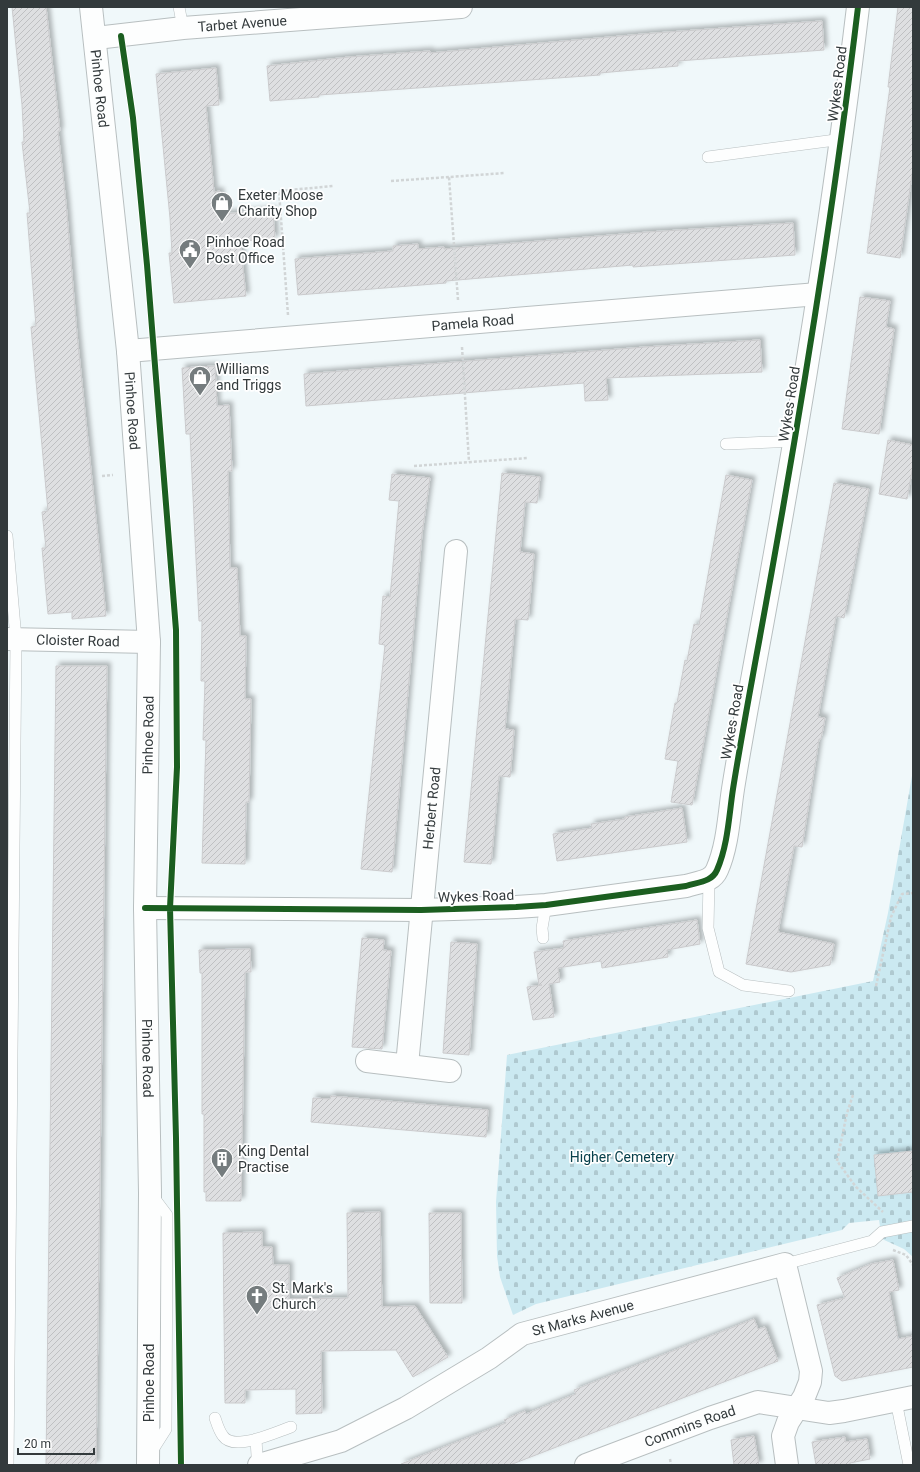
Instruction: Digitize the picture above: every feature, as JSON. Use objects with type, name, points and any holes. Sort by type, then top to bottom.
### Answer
[{"type":"street","name":"Pinhoe Road","points":[[91,7],[96,38],[128,351],[150,642],[145,908],[150,1193],[149,1460]]},
{"type":"street","name":"Tarbet Avenue","points":[[96,38],[183,28],[392,9],[461,7]]},
{"type":"street","name":"Wykes Road","points":[[145,908],[421,910],[546,905],[686,886],[709,880],[714,875],[724,846],[737,762],[796,441],[843,139],[858,7]]},
{"type":"street","name":"Pamela Road","points":[[128,351],[818,294]]},
{"type":"street","name":"Herbert Road","points":[[407,1065],[456,550]]},
{"type":"street","name":"Cloister Road","points":[[12,639],[150,642]]},
{"type":"street","points":[[366,1061],[450,1071]]},
{"type":"street","points":[[785,1264],[811,1371],[810,1382],[804,1397],[796,1407],[784,1436],[786,1465]]},
{"type":"street","name":"St Marks Avenue","points":[[260,1465],[341,1442],[406,1408],[489,1358],[522,1334],[785,1264]]},
{"type":"street","name":"Commins Road","points":[[586,1465],[710,1418],[758,1402],[829,1413],[905,1399]]},
{"type":"lane","points":[[179,7],[183,28]]},
{"type":"lane","points":[[708,157],[843,139]]},
{"type":"lane","points":[[726,444],[796,441]]},
{"type":"lane","points":[[7,536],[12,639],[8,1465]]},
{"type":"lane","points":[[709,880],[708,928],[719,972],[743,985],[789,991]]},
{"type":"lane","points":[[543,938],[542,928],[546,905]]},
{"type":"lane","points":[[785,1264],[872,1241],[882,1232],[913,1226]]},
{"type":"lane","points":[[905,1399],[909,1465]]},
{"type":"lane","points":[[215,1418],[223,1436],[231,1442],[242,1443],[291,1427]]},
{"type":"lane","points":[[256,1439],[257,1456],[260,1465]]},
{"type":"path","points":[[391,181],[505,173]]},
{"type":"path","points":[[448,177],[469,462]]},
{"type":"path","points":[[290,338],[279,191],[333,186]]},
{"type":"path","points":[[414,466],[528,458]]},
{"type":"path","points":[[876,986],[891,917],[902,894],[913,893]]},
{"type":"path","points":[[853,1095],[847,1113],[837,1161],[856,1187],[879,1207],[897,1228]]},
{"type":"path","points":[[872,1241],[906,1256],[913,1265]]},
{"type":"green space","name":"Higher Cemetery","points":[[913,770],[913,1257],[904,1249],[882,1239],[879,1220],[849,1223],[842,1230],[536,1304],[513,1315],[500,1277],[497,1256],[496,1202],[507,1055],[873,981],[888,913]]},
{"type":"building","points":[[12,7],[46,7],[60,131],[58,131],[66,203],[77,334],[106,616],[72,619],[72,612],[48,614],[42,548],[46,548],[42,512],[48,511],[31,327],[36,326],[27,213],[30,213],[22,142],[24,142],[22,105]]},
{"type":"building","points":[[898,7],[913,7],[913,168],[900,258],[867,253],[890,87],[888,87]]},
{"type":"building","points":[[822,21],[824,50],[678,61],[678,66],[600,73],[600,75],[319,95],[319,97],[270,101],[267,66],[349,57],[430,51],[430,53],[655,33]]},
{"type":"building","points":[[216,68],[219,105],[206,106],[214,192],[220,191],[222,214],[273,210],[275,239],[240,241],[246,296],[174,303],[169,253],[172,253],[170,218],[156,74]]},
{"type":"building","points":[[793,223],[795,255],[633,267],[633,265],[446,281],[446,283],[298,295],[295,259],[393,251],[393,246],[418,244],[418,249],[444,247],[444,249],[648,232]]},
{"type":"building","points":[[860,297],[890,301],[886,327],[894,329],[879,434],[842,429]]},
{"type":"building","points":[[760,340],[762,372],[606,378],[608,400],[585,401],[584,383],[306,406],[304,374],[645,347]]},
{"type":"building","points":[[215,366],[217,406],[229,405],[232,471],[228,471],[230,568],[237,568],[240,636],[246,636],[245,699],[251,699],[249,802],[246,802],[245,864],[202,863],[206,740],[203,740],[205,681],[201,681],[202,621],[199,621],[190,434],[186,434],[182,368]]},
{"type":"building","points":[[888,440],[913,445],[913,465],[907,499],[879,494]]},
{"type":"building","points":[[502,473],[540,477],[537,503],[525,502],[520,552],[534,554],[528,620],[515,619],[505,729],[514,730],[510,777],[499,776],[491,864],[464,862]]},
{"type":"building","points":[[392,474],[430,478],[422,534],[392,872],[361,869],[385,645],[379,644],[383,596],[390,597],[399,501],[389,500]]},
{"type":"building","points":[[726,475],[752,480],[692,805],[671,802],[678,761],[665,759],[675,703],[677,703],[685,660],[687,661],[694,624],[699,625]]},
{"type":"building","points":[[834,483],[869,489],[844,618],[836,616],[818,717],[825,718],[821,739],[819,739],[802,847],[794,846],[778,932],[834,944],[830,965],[791,972],[746,964]]},
{"type":"building","points":[[56,666],[107,666],[96,1465],[46,1465]]},
{"type":"building","points":[[682,808],[687,842],[557,861],[553,834],[592,828],[591,824],[625,819],[625,817]]},
{"type":"building","points":[[697,920],[700,944],[667,950],[668,957],[602,968],[601,961],[558,968],[560,982],[549,984],[554,1017],[533,1020],[527,987],[542,985],[539,985],[534,952],[564,948],[563,941]]},
{"type":"building","points":[[362,938],[384,940],[383,950],[391,951],[382,1049],[352,1047]]},
{"type":"building","points":[[451,942],[477,944],[469,1055],[443,1053]]},
{"type":"building","points":[[250,949],[251,972],[245,972],[241,1201],[206,1201],[206,1192],[204,1192],[204,1114],[202,1114],[202,973],[200,973],[199,950]]},
{"type":"building","points":[[331,1096],[488,1110],[486,1137],[311,1122],[313,1098],[330,1099]]},
{"type":"building","points":[[913,1151],[913,1192],[878,1196],[874,1155]]},
{"type":"building","points":[[380,1212],[382,1307],[415,1306],[448,1357],[413,1377],[396,1350],[321,1351],[322,1413],[296,1414],[296,1389],[245,1390],[245,1403],[225,1403],[223,1233],[262,1232],[262,1247],[272,1247],[273,1265],[289,1265],[289,1299],[348,1298],[347,1213]]},
{"type":"building","points":[[429,1213],[461,1213],[462,1303],[430,1303]]},
{"type":"building","points":[[893,1260],[899,1290],[889,1292],[898,1339],[913,1336],[913,1367],[842,1381],[835,1376],[817,1305],[845,1298],[837,1278],[871,1264]]},
{"type":"building","points":[[754,1319],[758,1329],[765,1327],[778,1361],[510,1465],[401,1465],[506,1423],[504,1420],[525,1411],[526,1414],[576,1394],[574,1390]]},
{"type":"building","points":[[754,1436],[759,1465],[734,1465],[731,1440]]},
{"type":"building","points":[[845,1437],[845,1442],[867,1439],[870,1459],[850,1463],[850,1465],[816,1465],[812,1442]]},
{"type":"cycle path","points":[[145,908],[421,910],[516,907],[546,905],[686,886],[704,881],[715,874],[721,860],[726,840],[738,756],[799,415],[837,170],[858,7]]},
{"type":"cycle path","points":[[121,36],[133,118],[147,265],[176,630],[177,767],[170,908],[176,1138],[181,1465]]},
{"type":"place","name":"Exeter Moose Charity Shop","points":[[222,222]]},
{"type":"place","name":"Pinhoe Road Post Office","points":[[190,270]]},
{"type":"place","name":"Williams and Triggs","points":[[200,396]]},
{"type":"place","name":"King Dental Practise","points":[[222,1178]]},
{"type":"place","name":"St. Mark's Church","points":[[257,1316]]}]
